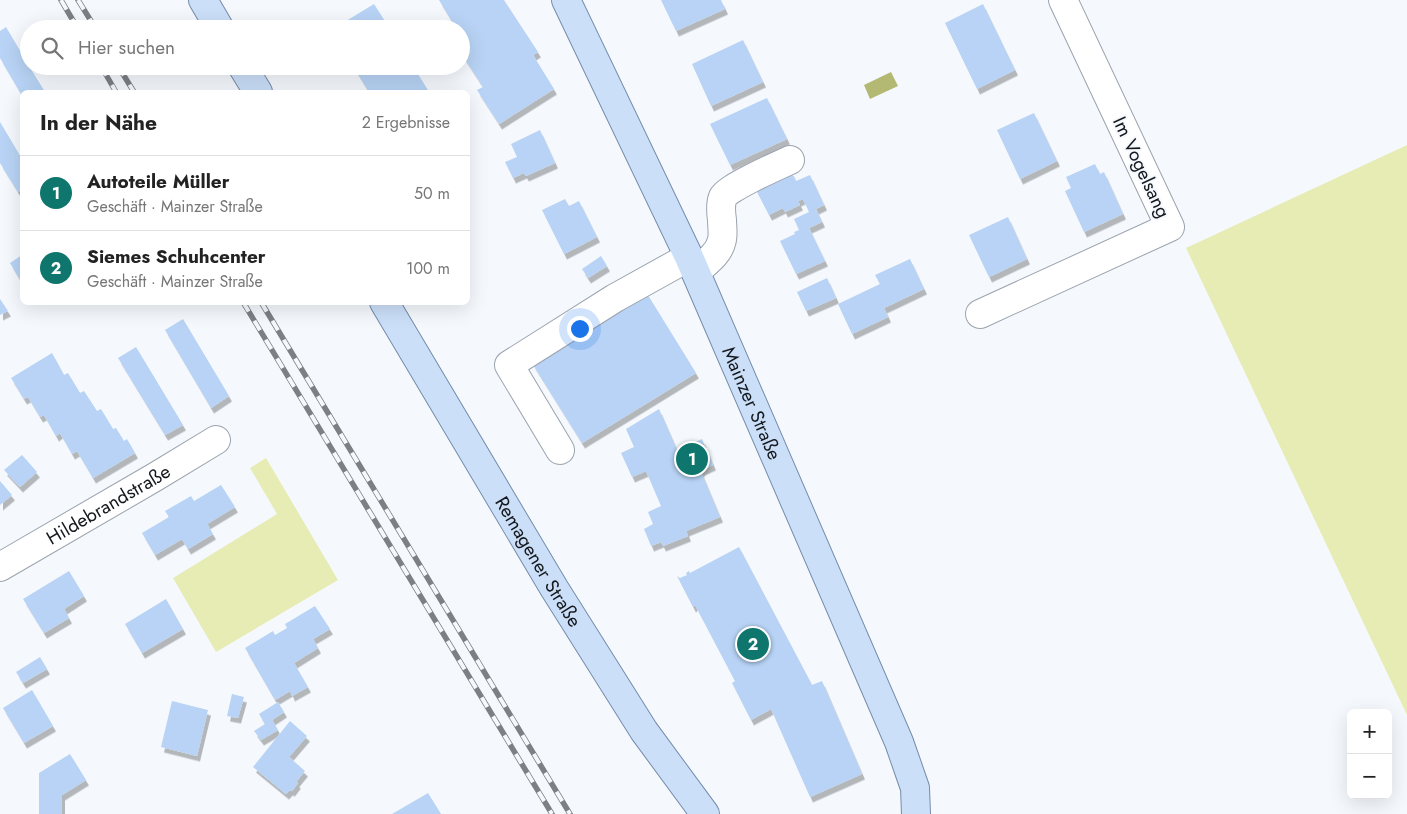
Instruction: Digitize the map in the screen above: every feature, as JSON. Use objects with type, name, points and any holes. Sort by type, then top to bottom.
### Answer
[{"type":"main road","points":[[203,0],[215,20]]},
{"type":"main road","name":"Mainzer Straße","points":[[566,0],[693,264],[899,742],[915,788],[916,814]]},
{"type":"main road","points":[[248,75],[257,90]]},
{"type":"main road","name":"Remagener Straße","points":[[386,305],[554,588],[644,731],[705,814]]},
{"type":"street","name":"Im Vogelsang","points":[[980,314],[1170,227],[1064,0]]},
{"type":"street","points":[[560,450],[509,365],[615,298],[716,253],[723,236],[721,205],[723,196],[745,182],[790,160]]},
{"type":"street","name":"Hildebrandstraße","points":[[0,567],[216,440]]},
{"type":"shaded area","points":[[891,72],[898,86],[870,99],[864,85]]},
{"type":"shaded area","points":[[1407,145],[1407,715],[1186,248]]},
{"type":"shaded area","points":[[266,458],[338,580],[216,652],[173,578],[277,514],[250,468]]},
{"type":"building","points":[[439,0],[504,0],[538,52],[533,55],[554,89],[499,124],[477,90],[483,87],[470,67],[470,20],[451,20]]},
{"type":"building","points":[[661,0],[721,0],[725,9],[676,31]]},
{"type":"building","points":[[374,4],[384,20],[348,20]]},
{"type":"building","points":[[983,4],[1015,70],[977,89],[945,23]]},
{"type":"building","points":[[6,27],[20,50],[20,75],[35,75],[44,90],[20,90],[20,92],[0,58],[0,31]]},
{"type":"building","points":[[743,40],[763,82],[711,106],[692,64]]},
{"type":"building","points":[[359,75],[419,75],[428,90],[368,90]]},
{"type":"building","points":[[767,98],[787,139],[730,165],[710,124]]},
{"type":"building","points":[[1034,113],[1057,161],[1020,179],[997,130]]},
{"type":"building","points":[[0,122],[20,156],[20,190],[18,192],[0,163]]},
{"type":"building","points":[[540,130],[555,163],[526,176],[524,173],[513,178],[505,162],[517,157],[511,144]]},
{"type":"building","points":[[1095,164],[1100,174],[1104,172],[1123,214],[1084,232],[1065,191],[1071,188],[1066,177]]},
{"type":"building","points":[[791,171],[796,181],[810,175],[824,205],[816,209],[822,222],[809,228],[825,261],[796,274],[780,241],[799,230],[794,219],[809,212],[803,199],[798,201],[800,205],[785,212],[783,208],[769,215],[755,188]]},
{"type":"building","points":[[565,199],[569,206],[579,201],[597,237],[564,254],[542,210]]},
{"type":"building","points":[[1008,217],[1027,259],[989,277],[969,235]]},
{"type":"building","points":[[20,256],[20,280],[10,263]]},
{"type":"building","points":[[601,256],[607,266],[588,278],[582,269]]},
{"type":"building","points":[[910,259],[924,289],[884,308],[888,317],[852,334],[838,304],[880,284],[875,275]]},
{"type":"building","points":[[827,278],[836,298],[806,311],[797,292]]},
{"type":"building","points":[[646,292],[696,373],[582,443],[532,363]]},
{"type":"building","points":[[0,299],[8,311],[0,315]]},
{"type":"building","points":[[183,319],[229,396],[211,408],[165,330]]},
{"type":"building","points":[[136,347],[183,425],[165,435],[118,358]]},
{"type":"building","points":[[52,353],[64,375],[68,373],[80,393],[84,391],[97,411],[101,409],[113,429],[116,428],[124,441],[127,439],[135,453],[93,478],[77,451],[72,454],[60,433],[56,436],[44,415],[40,417],[28,397],[24,399],[11,378]]},
{"type":"building","points":[[659,409],[677,450],[702,439],[713,465],[701,472],[720,517],[686,531],[688,536],[663,546],[661,542],[651,546],[644,529],[653,524],[648,512],[661,506],[646,471],[632,477],[621,453],[634,447],[626,429]]},
{"type":"building","points":[[22,455],[37,472],[20,487],[4,470]]},
{"type":"building","points":[[0,481],[12,495],[0,505]]},
{"type":"building","points":[[221,485],[235,507],[207,524],[213,534],[188,549],[182,539],[155,555],[142,533],[169,517],[165,511],[191,496],[194,501]]},
{"type":"building","points":[[739,547],[812,685],[822,681],[862,774],[810,797],[771,709],[751,720],[732,683],[735,681],[695,605],[693,607],[677,576],[680,578],[687,575],[686,573],[689,571],[690,573]]},
{"type":"building","points":[[69,571],[84,596],[64,609],[69,618],[44,633],[23,599]]},
{"type":"building","points":[[166,599],[183,629],[142,653],[125,624]]},
{"type":"building","points":[[315,606],[330,629],[313,639],[318,648],[294,663],[308,687],[292,696],[290,691],[275,700],[245,648],[273,631],[275,635],[287,628],[285,624]]},
{"type":"building","points":[[40,657],[47,669],[23,683],[16,672]]},
{"type":"building","points":[[32,690],[53,726],[24,743],[3,708]]},
{"type":"building","points":[[232,694],[244,697],[238,718],[227,716]]},
{"type":"building","points":[[172,701],[208,710],[197,756],[161,747]]},
{"type":"building","points":[[278,702],[284,712],[272,720],[278,730],[261,740],[254,731],[265,724],[259,714]]},
{"type":"building","points":[[290,721],[307,736],[289,757],[305,771],[296,782],[298,783],[292,791],[290,790],[286,794],[253,767]]},
{"type":"building","points":[[70,754],[86,780],[62,795],[62,814],[39,814],[39,773]]},
{"type":"building","points":[[428,793],[441,814],[392,814]]},
{"type":"railway","points":[[61,0],[73,20]]},
{"type":"railway","points":[[78,0],[90,20]]},
{"type":"railway","points":[[106,75],[115,90]]},
{"type":"railway","points":[[124,75],[133,90]]},
{"type":"railway","points":[[245,305],[552,814]]},
{"type":"railway","points":[[263,305],[570,814]]},
{"type":"place","name":"Autoteile Müller","points":[[692,459]]},
{"type":"place","name":"Siemes Schuhcenter","points":[[753,644]]}]
